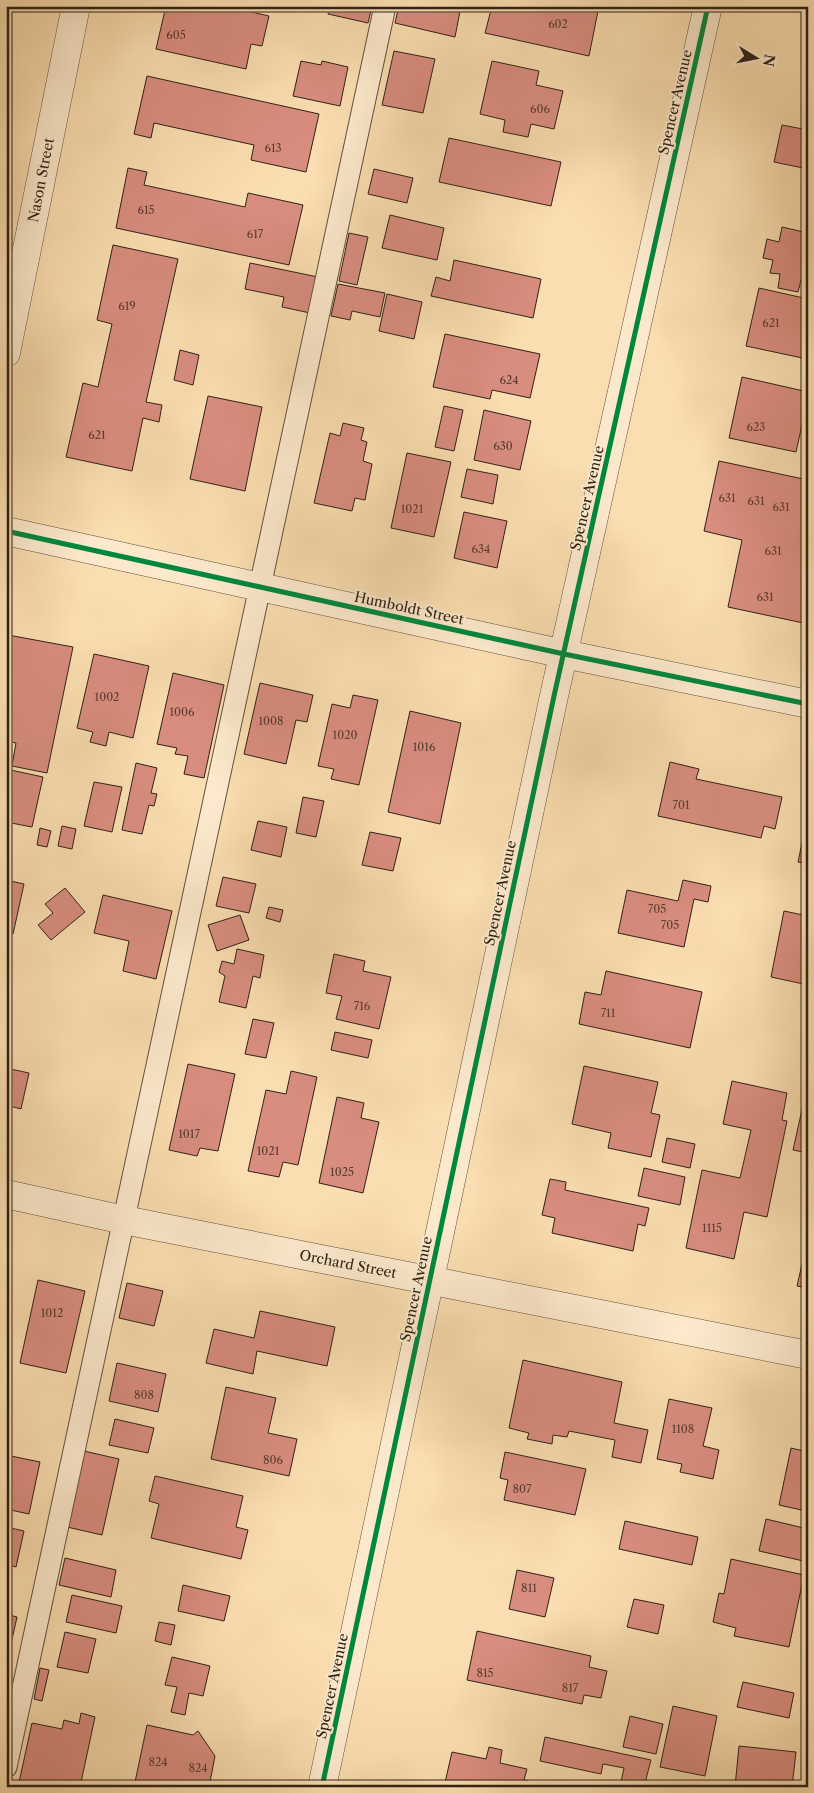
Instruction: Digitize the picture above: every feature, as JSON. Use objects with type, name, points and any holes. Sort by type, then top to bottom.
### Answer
[{"type":"street","name":"Nason Street","points":[[6,353],[76,6]]},
{"type":"street","name":"Spencer Avenue","points":[[322,1787],[564,654],[708,6]]},
{"type":"street","name":"Humboldt Street","points":[[6,531],[564,654],[808,704]]},
{"type":"street","name":"Orchard Street","points":[[6,1194],[124,1220],[808,1355]]},
{"type":"lane","points":[[6,1767],[261,587],[384,6]]},
{"type":"building","points":[[166,6],[225,6],[269,16],[262,46],[251,44],[246,69],[156,49]]},
{"type":"building","points":[[330,6],[372,6],[368,23],[328,14]]},
{"type":"building","points":[[399,6],[461,6],[455,37],[395,23]]},
{"type":"building","points":[[492,6],[599,6],[589,56],[485,33]]},
{"type":"building","points":[[394,51],[435,59],[423,113],[382,105]]},
{"type":"building","points":[[301,61],[321,65],[322,61],[348,67],[340,106],[293,96]]},
{"type":"building","points":[[492,61],[539,71],[536,85],[563,91],[554,129],[531,124],[528,137],[503,132],[505,120],[480,114]]},
{"type":"building","points":[[147,76],[319,114],[306,172],[251,160],[254,145],[154,123],[151,138],[134,134]]},
{"type":"building","points":[[808,101],[808,119],[804,119]]},
{"type":"building","points":[[782,125],[808,130],[808,169],[774,162]]},
{"type":"building","points":[[449,138],[561,162],[551,206],[439,182]]},
{"type":"building","points":[[128,168],[147,172],[144,185],[245,207],[248,193],[303,205],[289,265],[116,228]]},
{"type":"building","points":[[374,169],[413,178],[407,203],[368,194]]},
{"type":"building","points":[[390,215],[444,228],[437,260],[382,248]]},
{"type":"building","points":[[782,227],[808,233],[808,281],[801,280],[798,292],[778,288],[780,274],[770,273],[773,260],[763,258],[767,239],[779,242]]},
{"type":"building","points":[[349,233],[368,237],[357,285],[339,281]]},
{"type":"building","points":[[113,245],[178,259],[146,402],[162,405],[159,422],[143,418],[132,471],[66,457],[83,383],[98,387],[112,324],[97,320]]},
{"type":"building","points":[[454,260],[541,279],[533,318],[431,296],[436,277],[450,281]]},
{"type":"building","points":[[250,263],[318,277],[310,313],[282,307],[284,297],[245,289]]},
{"type":"building","points":[[338,284],[385,293],[380,317],[352,311],[350,320],[331,316]]},
{"type":"building","points":[[759,288],[808,299],[807,359],[746,346]]},
{"type":"building","points":[[387,294],[422,302],[414,339],[379,331]]},
{"type":"building","points":[[445,334],[540,354],[530,398],[492,390],[490,399],[433,387]]},
{"type":"building","points":[[180,350],[199,355],[193,385],[174,380]]},
{"type":"building","points":[[742,377],[808,392],[796,452],[729,438]]},
{"type":"building","points":[[208,396],[262,407],[245,491],[190,479]]},
{"type":"building","points":[[444,406],[463,410],[454,451],[435,447]]},
{"type":"building","points":[[484,410],[531,421],[520,470],[474,460]]},
{"type":"building","points":[[343,423],[364,428],[361,440],[367,442],[363,461],[372,464],[365,500],[355,498],[352,511],[314,503],[330,433],[340,436]]},
{"type":"building","points":[[407,453],[451,462],[434,537],[391,528]]},
{"type":"building","points":[[719,461],[808,480],[808,624],[728,607],[742,540],[704,531]]},
{"type":"building","points":[[467,469],[498,475],[493,504],[461,497]]},
{"type":"building","points":[[464,512],[507,521],[497,568],[454,558]]},
{"type":"building","points":[[8,635],[73,647],[47,773],[12,766],[16,743],[7,741],[6,746]]},
{"type":"building","points":[[94,654],[149,666],[133,738],[109,732],[106,746],[90,742],[93,732],[77,728]]},
{"type":"building","points":[[173,673],[224,685],[204,778],[184,774],[188,756],[175,754],[177,748],[157,744]]},
{"type":"building","points":[[260,683],[313,695],[307,722],[296,720],[286,764],[244,754]]},
{"type":"building","points":[[353,695],[378,700],[359,785],[331,779],[334,769],[318,766],[332,704],[350,708]]},
{"type":"building","points":[[410,711],[461,723],[440,824],[388,812]]},
{"type":"building","points":[[670,762],[699,769],[696,779],[782,797],[775,829],[764,826],[761,838],[658,816]]},
{"type":"building","points":[[136,763],[157,768],[151,793],[157,794],[154,806],[149,805],[142,834],[122,830]]},
{"type":"building","points":[[6,769],[43,777],[32,827],[6,822]]},
{"type":"building","points":[[94,782],[122,787],[112,832],[84,826]]},
{"type":"building","points":[[303,797],[324,801],[316,837],[296,833]]},
{"type":"building","points":[[808,814],[808,864],[798,862]]},
{"type":"building","points":[[258,821],[287,827],[281,857],[251,850]]},
{"type":"building","points":[[62,826],[76,829],[72,849],[58,846]]},
{"type":"building","points":[[40,828],[51,831],[47,847],[37,845]]},
{"type":"building","points":[[370,832],[401,838],[393,871],[362,865]]},
{"type":"building","points":[[223,877],[256,884],[249,913],[216,906]]},
{"type":"building","points":[[6,880],[24,884],[13,934],[6,932]]},
{"type":"building","points":[[683,880],[711,886],[708,902],[694,899],[684,947],[618,933],[627,890],[678,901]]},
{"type":"building","points":[[65,888],[85,912],[51,940],[38,925],[53,913],[45,904]]},
{"type":"building","points":[[103,895],[172,911],[156,979],[123,971],[129,941],[94,933]]},
{"type":"building","points":[[269,907],[283,910],[280,922],[266,918]]},
{"type":"building","points":[[784,911],[808,916],[808,985],[771,977]]},
{"type":"building","points":[[240,915],[249,940],[217,951],[208,925]]},
{"type":"building","points":[[237,949],[264,955],[260,978],[253,976],[246,1008],[219,1002],[225,976],[219,972],[222,961],[234,964]]},
{"type":"building","points":[[334,954],[365,961],[363,971],[391,977],[379,1029],[336,1019],[342,996],[326,993]]},
{"type":"building","points":[[606,971],[702,992],[690,1048],[579,1024],[585,992],[601,995]]},
{"type":"building","points":[[253,1019],[274,1023],[266,1058],[245,1054]]},
{"type":"building","points":[[335,1032],[372,1040],[368,1058],[331,1050]]},
{"type":"building","points":[[188,1064],[235,1074],[218,1151],[200,1148],[197,1156],[169,1150]]},
{"type":"building","points":[[584,1066],[658,1082],[651,1113],[660,1115],[651,1157],[608,1148],[611,1133],[572,1124]]},
{"type":"building","points":[[6,1068],[29,1073],[21,1109],[6,1105]]},
{"type":"building","points":[[291,1071],[317,1077],[298,1165],[283,1162],[279,1177],[248,1171],[266,1090],[286,1094]]},
{"type":"building","points":[[732,1081],[787,1093],[782,1120],[787,1121],[767,1217],[744,1212],[734,1259],[686,1248],[702,1170],[740,1178],[751,1130],[723,1124]]},
{"type":"building","points":[[805,1096],[808,1097],[808,1153],[793,1150]]},
{"type":"building","points":[[337,1097],[364,1103],[361,1118],[379,1122],[363,1193],[319,1183]]},
{"type":"building","points":[[667,1138],[695,1144],[690,1168],[662,1162]]},
{"type":"building","points":[[644,1168],[685,1177],[680,1205],[638,1196]]},
{"type":"building","points":[[550,1179],[566,1182],[565,1190],[649,1208],[645,1226],[638,1224],[633,1251],[552,1233],[555,1218],[542,1215]]},
{"type":"building","points":[[808,1238],[808,1288],[797,1286]]},
{"type":"building","points":[[38,1280],[85,1291],[66,1373],[20,1363]]},
{"type":"building","points":[[127,1283],[163,1291],[154,1326],[119,1318]]},
{"type":"building","points":[[260,1311],[335,1327],[327,1366],[257,1351],[253,1374],[206,1363],[214,1329],[254,1338]]},
{"type":"building","points":[[523,1360],[622,1382],[614,1423],[648,1430],[641,1463],[612,1457],[615,1440],[569,1431],[567,1437],[553,1435],[552,1444],[527,1439],[529,1433],[509,1428]]},
{"type":"building","points":[[117,1363],[166,1374],[158,1412],[109,1401]]},
{"type":"building","points":[[226,1387],[276,1398],[268,1433],[297,1439],[289,1476],[211,1459]]},
{"type":"building","points":[[669,1399],[712,1408],[703,1446],[719,1450],[713,1479],[680,1472],[682,1464],[657,1459]]},
{"type":"building","points":[[115,1419],[154,1428],[148,1453],[109,1445]]},
{"type":"building","points":[[791,1448],[808,1452],[808,1502],[806,1511],[779,1505]]},
{"type":"building","points":[[84,1451],[119,1459],[102,1535],[67,1527]]},
{"type":"building","points":[[505,1452],[586,1469],[575,1515],[504,1500],[508,1480],[500,1478]]},
{"type":"building","points":[[6,1455],[40,1462],[29,1514],[6,1509]]},
{"type":"building","points":[[155,1476],[243,1496],[236,1527],[248,1530],[241,1559],[151,1538],[159,1504],[149,1501]]},
{"type":"building","points":[[766,1519],[808,1529],[808,1562],[759,1551]]},
{"type":"building","points":[[625,1521],[698,1537],[692,1565],[619,1549]]},
{"type":"building","points":[[6,1527],[24,1531],[16,1567],[6,1564]]},
{"type":"building","points":[[65,1558],[116,1570],[111,1597],[59,1585]]},
{"type":"building","points":[[731,1559],[804,1575],[789,1647],[734,1636],[736,1628],[713,1622],[719,1593],[724,1594]]},
{"type":"building","points":[[517,1570],[554,1578],[545,1617],[509,1609]]},
{"type":"building","points":[[183,1585],[230,1596],[224,1621],[178,1611]]},
{"type":"building","points":[[72,1595],[122,1606],[116,1633],[66,1622]]},
{"type":"building","points":[[634,1599],[664,1605],[658,1634],[627,1627]]},
{"type":"building","points":[[6,1614],[17,1617],[9,1653],[6,1652]]},
{"type":"building","points":[[159,1622],[175,1625],[171,1645],[155,1641]]},
{"type":"building","points":[[477,1631],[591,1656],[589,1667],[607,1671],[601,1698],[584,1695],[582,1704],[467,1680]]},
{"type":"building","points":[[65,1632],[96,1639],[88,1673],[57,1667]]},
{"type":"building","points":[[172,1657],[210,1666],[203,1696],[189,1693],[185,1715],[171,1712],[177,1687],[165,1685]]},
{"type":"building","points":[[40,1668],[49,1670],[42,1701],[34,1699]]},
{"type":"building","points":[[743,1682],[794,1693],[789,1718],[737,1707]]},
{"type":"building","points":[[673,1706],[717,1716],[705,1776],[660,1767]]},
{"type":"building","points":[[81,1713],[95,1717],[80,1787],[18,1787],[32,1723],[62,1729],[64,1720],[79,1724]]},
{"type":"building","points":[[630,1716],[663,1724],[656,1754],[623,1747]]},
{"type":"building","points":[[147,1725],[193,1735],[198,1731],[215,1756],[209,1787],[134,1787]]},
{"type":"building","points":[[545,1737],[651,1760],[644,1787],[621,1782],[624,1768],[603,1764],[601,1774],[540,1761]]},
{"type":"building","points":[[739,1746],[796,1752],[792,1787],[735,1787]]},
{"type":"building","points":[[489,1747],[502,1750],[500,1763],[527,1769],[524,1780],[541,1784],[541,1787],[444,1787],[452,1752],[486,1759]]},
{"type":"cycle path","points":[[322,1787],[554,696],[708,6]]},
{"type":"cycle path","points":[[6,531],[564,654],[808,704]]}]
